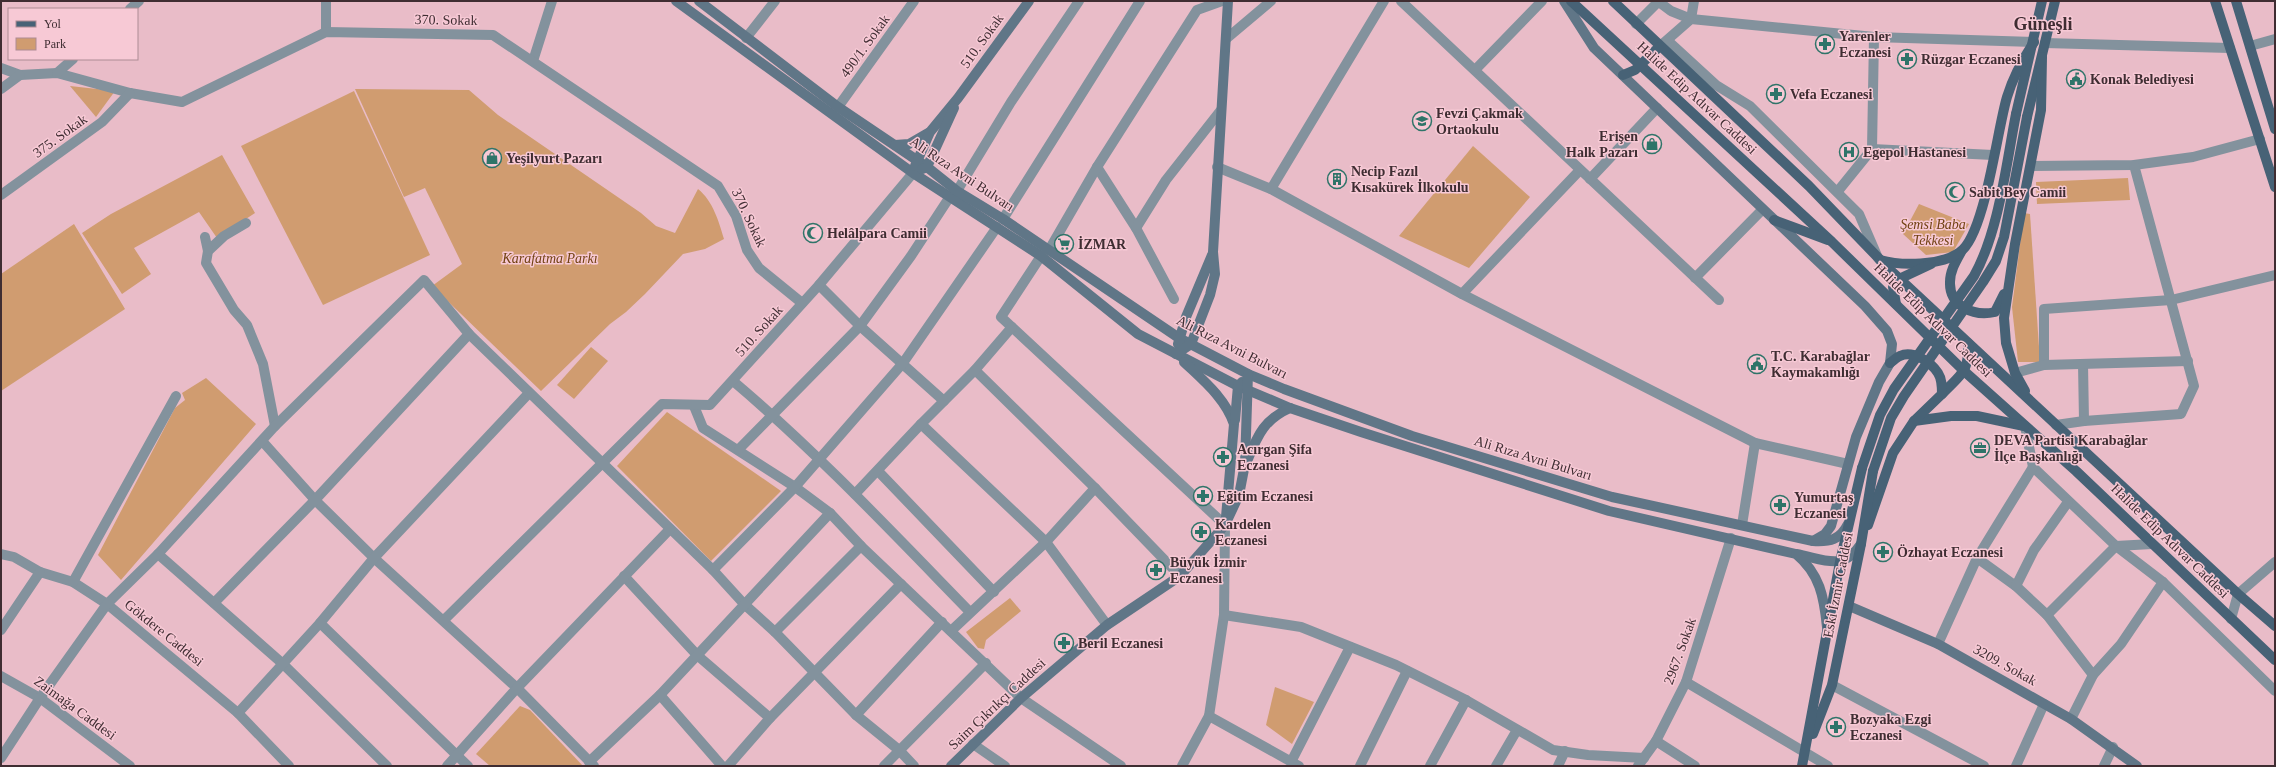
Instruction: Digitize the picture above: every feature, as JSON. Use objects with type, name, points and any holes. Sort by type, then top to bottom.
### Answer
[{"type":"main road","name":"Ali Rıza Avni Bulvarı","points":[[676,1],[949,198],[1000,223]]},
{"type":"main road","name":"Ali Rıza Avni Bulvarı","points":[[699,1],[838,107],[927,167],[1000,223],[1179,338],[1248,374],[1284,389],[1412,436],[1597,492],[1813,541],[1825,542],[1836,540],[1844,533],[1849,522]]},
{"type":"main road","name":"510. Sokak","points":[[913,173],[916,160],[930,132],[958,98],[1029,1]]},
{"type":"main road","points":[[1176,354],[1191,344],[1210,295],[1215,274],[1213,252],[1228,1]]},
{"type":"main road","points":[[1564,1],[1594,48],[1762,210],[1879,320],[1887,330],[1892,344],[1890,363],[1865,414],[1856,437],[1831,526],[1825,534],[1813,541]]},
{"type":"main road","name":"Halide Edip Adıvar Caddesi","points":[[1571,1],[1832,242],[1964,371],[2076,471],[2275,660]]},
{"type":"main road","name":"Halide Edip Adıvar Caddesi","points":[[1613,1],[1636,24],[1664,44],[1809,186],[1899,279],[2238,594],[2275,626]]},
{"type":"main road","name":"Eski İzmir Caddesi","points":[[1802,766],[1840,562],[1862,468],[1880,415],[1894,389],[1974,276],[1984,257],[1991,235],[2016,114],[2034,42],[2042,1]]},
{"type":"main road","name":"Eski İzmir Caddesi","points":[[1805,754],[1832,684],[1861,544],[1865,509],[1873,471],[1883,436],[1900,401],[1996,261],[2004,237],[2027,117],[2055,1]]},
{"type":"main road","points":[[2215,1],[2275,187]]},
{"type":"main road","points":[[2236,1],[2273,114],[2275,128]]},
{"type":"main road","points":[[2010,281],[1995,312],[1986,314],[1970,312],[1956,300],[1951,291],[1950,280],[1960,252],[1975,231],[1984,205],[1993,155],[2008,96],[2020,66],[2034,42]]},
{"type":"main road","points":[[1623,75],[1629,74],[1641,65],[1664,44]]},
{"type":"main road","points":[[2028,398],[2015,374],[2006,343],[2004,318],[2041,110],[2042,57]]},
{"type":"main road","name":"510. Sokak","points":[[927,167],[958,98]]},
{"type":"main road","points":[[895,145],[909,144],[930,132]]},
{"type":"main road","points":[[913,173],[927,167]]},
{"type":"main road","points":[[1774,220],[1832,242]]},
{"type":"main road","points":[[1176,354],[1179,338],[1213,252]]},
{"type":"main road","points":[[1896,304],[1894,287],[1899,279],[1960,252]]},
{"type":"main road","name":"Ali Rıza Avni Bulvarı","points":[[1045,253],[1138,334],[1248,391],[1290,408],[1475,470],[1609,511],[1796,554],[1840,562]]},
{"type":"main road","points":[[1878,259],[1904,264],[1939,262]]},
{"type":"main road","points":[[1840,562],[1855,554],[1861,544],[1893,453],[1914,421],[1964,371],[1970,360],[1968,343]]},
{"type":"main road","points":[[1176,354],[1219,395],[1229,410],[1234,424]]},
{"type":"main road","points":[[1890,363],[1900,356],[1909,354],[1919,357],[1938,373],[1942,383],[1942,394]]},
{"type":"main road","points":[[1225,525],[1238,386],[1248,374]]},
{"type":"main road","name":"Saim Çıkrıkçı Caddesi","points":[[951,766],[1021,698],[1107,625],[1180,576],[1225,525],[1239,495],[1245,464],[1248,374]]},
{"type":"main road","points":[[1245,464],[1256,439],[1265,425],[1276,414],[1290,408]]},
{"type":"main road","points":[[1914,421],[1951,416],[1977,416],[2024,426]]},
{"type":"main road","points":[[1796,554],[1808,565],[1815,577],[1824,604],[1827,630]]},
{"type":"main road","name":"3209. Sokak","points":[[1849,606],[1938,644],[2070,718],[2137,766]]},
{"type":"street","points":[[131,8],[139,1]]},
{"type":"street","points":[[326,1],[326,32]]},
{"type":"street","points":[[533,61],[552,1]]},
{"type":"street","points":[[746,38],[775,1]]},
{"type":"street","name":"490/1. Sokak","points":[[838,107],[914,1]]},
{"type":"street","points":[[957,190],[1011,102],[1079,1]]},
{"type":"street","points":[[713,570],[795,487],[903,363],[1000,223],[1140,1]]},
{"type":"street","points":[[1186,765],[1209,716],[1224,615],[1225,525],[1001,317],[1045,253],[1097,167],[1197,10],[1222,1]]},
{"type":"street","points":[[1226,39],[1272,1]]},
{"type":"street","points":[[1271,189],[1384,1]]},
{"type":"street","points":[[1401,1],[1719,300]]},
{"type":"street","points":[[1475,70],[1542,1]]},
{"type":"street","points":[[1636,24],[1659,1],[1671,11],[1691,19],[1874,37],[2034,42]]},
{"type":"street","points":[[1694,1],[1691,19],[1664,44],[1716,85],[1750,106],[1838,191],[1859,214],[1878,259]]},
{"type":"street","name":"370. Sokak","points":[[1,68],[20,75],[57,73],[130,92],[182,102],[326,32],[493,35],[718,186],[736,216],[747,250],[760,268],[802,304]]},
{"type":"street","points":[[1838,191],[1872,149],[1874,37]]},
{"type":"street","points":[[2250,46],[2275,39]]},
{"type":"street","points":[[2045,43],[2230,48]]},
{"type":"street","points":[[57,73],[72,60]]},
{"type":"street","points":[[1,89],[20,75]]},
{"type":"street","name":"375. Sokak","points":[[1,195],[102,122],[130,92]]},
{"type":"street","points":[[1590,179],[1657,108]]},
{"type":"street","points":[[1136,228],[1166,180],[1221,110]]},
{"type":"street","points":[[2031,166],[2134,165],[2193,157],[2260,139]]},
{"type":"street","points":[[1872,149],[1993,155]]},
{"type":"street","points":[[2056,425],[2084,421],[2181,414],[2194,386],[2134,165]]},
{"type":"street","points":[[1097,167],[1136,228],[1174,299]]},
{"type":"street","points":[[1218,168],[1271,189],[1462,294],[1755,444],[1848,464]]},
{"type":"street","points":[[1462,294],[1580,170]]},
{"type":"street","name":"510. Sokak","points":[[444,620],[602,461],[662,404],[694,406],[710,405],[819,285],[913,173]]},
{"type":"street","points":[[739,450],[772,414],[860,326],[911,256],[949,198]]},
{"type":"street","points":[[1695,278],[1762,210]]},
{"type":"street","points":[[208,251],[224,236],[246,223]]},
{"type":"street","points":[[205,238],[208,251],[206,263],[234,310],[248,325],[263,364],[275,426]]},
{"type":"street","points":[[2044,365],[2044,310],[2171,300],[2275,275]]},
{"type":"street","points":[[1,758],[40,698],[107,604],[158,554],[263,442],[275,426],[424,280],[469,334],[713,570],[744,604],[816,672],[856,715],[899,750],[914,766]]},
{"type":"street","points":[[819,285],[860,326],[944,401]]},
{"type":"street","points":[[855,494],[975,370],[1012,327]]},
{"type":"street","points":[[214,603],[315,500],[469,334]]},
{"type":"street","points":[[2015,374],[2044,365],[2188,361]]},
{"type":"street","points":[[2083,364],[2084,421]]},
{"type":"street","points":[[975,370],[1095,488],[1180,576]]},
{"type":"street","points":[[733,381],[772,414],[855,494],[970,612]]},
{"type":"street","points":[[238,712],[320,623],[374,558],[529,393]]},
{"type":"street","points":[[73,582],[176,396]]},
{"type":"street","points":[[694,406],[703,428],[795,487],[830,513],[861,546],[986,663],[1021,698],[1121,766]]},
{"type":"street","points":[[922,424],[1046,542],[1107,625]]},
{"type":"street","points":[[2024,426],[2033,467],[2068,502],[2116,546],[2163,582],[2275,691]]},
{"type":"street","points":[[263,442],[315,500],[374,558],[444,620],[517,688],[591,764],[660,695],[830,513]]},
{"type":"street","points":[[1742,525],[1755,444]]},
{"type":"street","points":[[1938,644],[1977,558],[2033,467]]},
{"type":"street","points":[[878,471],[994,592]]},
{"type":"street","points":[[951,631],[1046,542],[1095,488]]},
{"type":"street","points":[[2016,586],[2034,550],[2068,502]]},
{"type":"street","points":[[447,766],[517,688],[670,529]]},
{"type":"street","name":"2967. Sokak","points":[[1641,762],[1656,741],[1686,682],[1731,538]]},
{"type":"street","points":[[2046,615],[2116,546],[2152,544]]},
{"type":"street","points":[[775,632],[861,546]]},
{"type":"street","name":"Gökdere Caddesi","points":[[1,554],[14,557],[40,572],[73,582],[107,604],[238,712],[289,766]]},
{"type":"street","points":[[158,554],[283,664],[387,766]]},
{"type":"street","points":[[1977,558],[2016,586],[2046,615],[2093,675]]},
{"type":"street","points":[[2231,619],[2238,594],[2275,562]]},
{"type":"street","points":[[1,630],[40,572]]},
{"type":"street","points":[[624,576],[697,655],[770,718]]},
{"type":"street","points":[[2070,718],[2093,675],[2121,644],[2163,582]]},
{"type":"street","points":[[728,766],[770,718],[901,584]]},
{"type":"street","points":[[1224,615],[1301,627],[1350,647],[1407,671],[1466,700],[1553,750],[1641,762]]},
{"type":"street","points":[[856,715],[942,622]]},
{"type":"street","points":[[320,623],[468,766]]},
{"type":"street","points":[[1209,716],[1295,764],[1350,647]]},
{"type":"street","points":[[884,766],[986,663]]},
{"type":"street","points":[[1360,766],[1407,671]]},
{"type":"street","name":"Zaimağa Caddesi","points":[[1,676],[40,698],[130,766]]},
{"type":"street","points":[[1686,682],[1805,754],[1828,766]]},
{"type":"street","points":[[1832,684],[1984,766]]},
{"type":"street","points":[[660,695],[722,766]]},
{"type":"street","points":[[1430,766],[1466,700]]},
{"type":"street","points":[[2016,766],[2044,704]]},
{"type":"street","points":[[1496,766],[1517,730]]},
{"type":"street","points":[[1656,741],[1695,766]]},
{"type":"street","points":[[973,744],[1004,766]]},
{"type":"street","points":[[2104,766],[2112,747]]},
{"type":"street","points":[[1558,766],[1564,751]]},
{"type":"green space","points":[[70,86],[115,91],[96,117]]},
{"type":"green space","name":"Karafatma Parkı","points":[[355,89],[469,90],[498,115],[641,213],[656,226],[675,233],[698,189],[708,199],[712,206],[724,239],[705,249],[683,254],[645,294],[626,312],[610,324],[541,391],[432,286],[462,264],[425,188],[404,197]]},
{"type":"green space","points":[[354,91],[430,255],[323,305],[241,146]]},
{"type":"green space","points":[[1473,146],[1530,197],[1469,268],[1399,236]]},
{"type":"green space","points":[[222,155],[255,213],[217,238],[199,212],[134,248],[151,274],[122,294],[82,233],[111,214]]},
{"type":"green space","points":[[2128,178],[2130,200],[2037,204],[2036,182]]},
{"type":"green space","name":"Şemsi Baba Tekkesi","points":[[1919,204],[1969,224],[1953,252],[1926,255],[1903,234]]},
{"type":"green space","points":[[2024,213],[2030,214],[2040,362],[2018,362],[2012,307]]},
{"type":"green space","points":[[74,224],[125,309],[1,391],[1,274]]},
{"type":"green space","points":[[591,347],[608,361],[574,399],[557,385]]},
{"type":"green space","points":[[206,378],[256,424],[121,580],[98,555],[175,408],[185,400],[182,393]]},
{"type":"green space","points":[[667,412],[781,491],[711,561],[617,466]]},
{"type":"green space","points":[[1010,598],[1021,611],[986,640],[984,649],[978,648],[966,632]]},
{"type":"green space","points":[[1275,687],[1314,702],[1292,744],[1266,725]]},
{"type":"green space","points":[[520,706],[530,710],[583,766],[490,766],[476,754]]},
{"type":"place","name":"Yarenler Eczanesi","points":[[1825,44]]},
{"type":"place","name":"Rüzgar Eczanesi","points":[[1907,59]]},
{"type":"place","name":"Konak Belediyesi","points":[[2076,79]]},
{"type":"place","name":"Vefa Eczanesi","points":[[1776,94]]},
{"type":"place","name":"Fevzi Çakmak Ortaokulu","points":[[1422,121]]},
{"type":"place","name":"Erişen Halk Pazarı","points":[[1652,144]]},
{"type":"place","name":"Egepol Hastanesi","points":[[1849,152]]},
{"type":"place","name":"Yeşilyurt Pazarı","points":[[492,158]]},
{"type":"place","name":"Necip Fazıl Kısakürek İlkokulu","points":[[1337,179]]},
{"type":"place","name":"Sabit Bey Camii","points":[[1955,192]]},
{"type":"place","name":"Helâlpara Camii","points":[[813,233]]},
{"type":"place","name":"İZMAR","points":[[1064,244]]},
{"type":"place","name":"T.C. Karabağlar Kaymakamlığı","points":[[1757,364]]},
{"type":"place","name":"DEVA Partisi Karabağlar İlçe Başkanlığı","points":[[1980,448]]},
{"type":"place","name":"Acırgan Şifa Eczanesi","points":[[1223,457]]},
{"type":"place","name":"Eğitim Eczanesi","points":[[1203,496]]},
{"type":"place","name":"Yumurtaş Eczanesi","points":[[1780,505]]},
{"type":"place","name":"Kardelen Eczanesi","points":[[1201,532]]},
{"type":"place","name":"Özhayat Eczanesi","points":[[1883,552]]},
{"type":"place","name":"Büyük İzmir Eczanesi","points":[[1156,570]]},
{"type":"place","name":"Beril Eczanesi","points":[[1064,643]]},
{"type":"place","name":"Bozyaka Ezgi Eczanesi","points":[[1836,727]]},
{"type":"district","name":"Güneşli","points":[[2043,24]]}]
